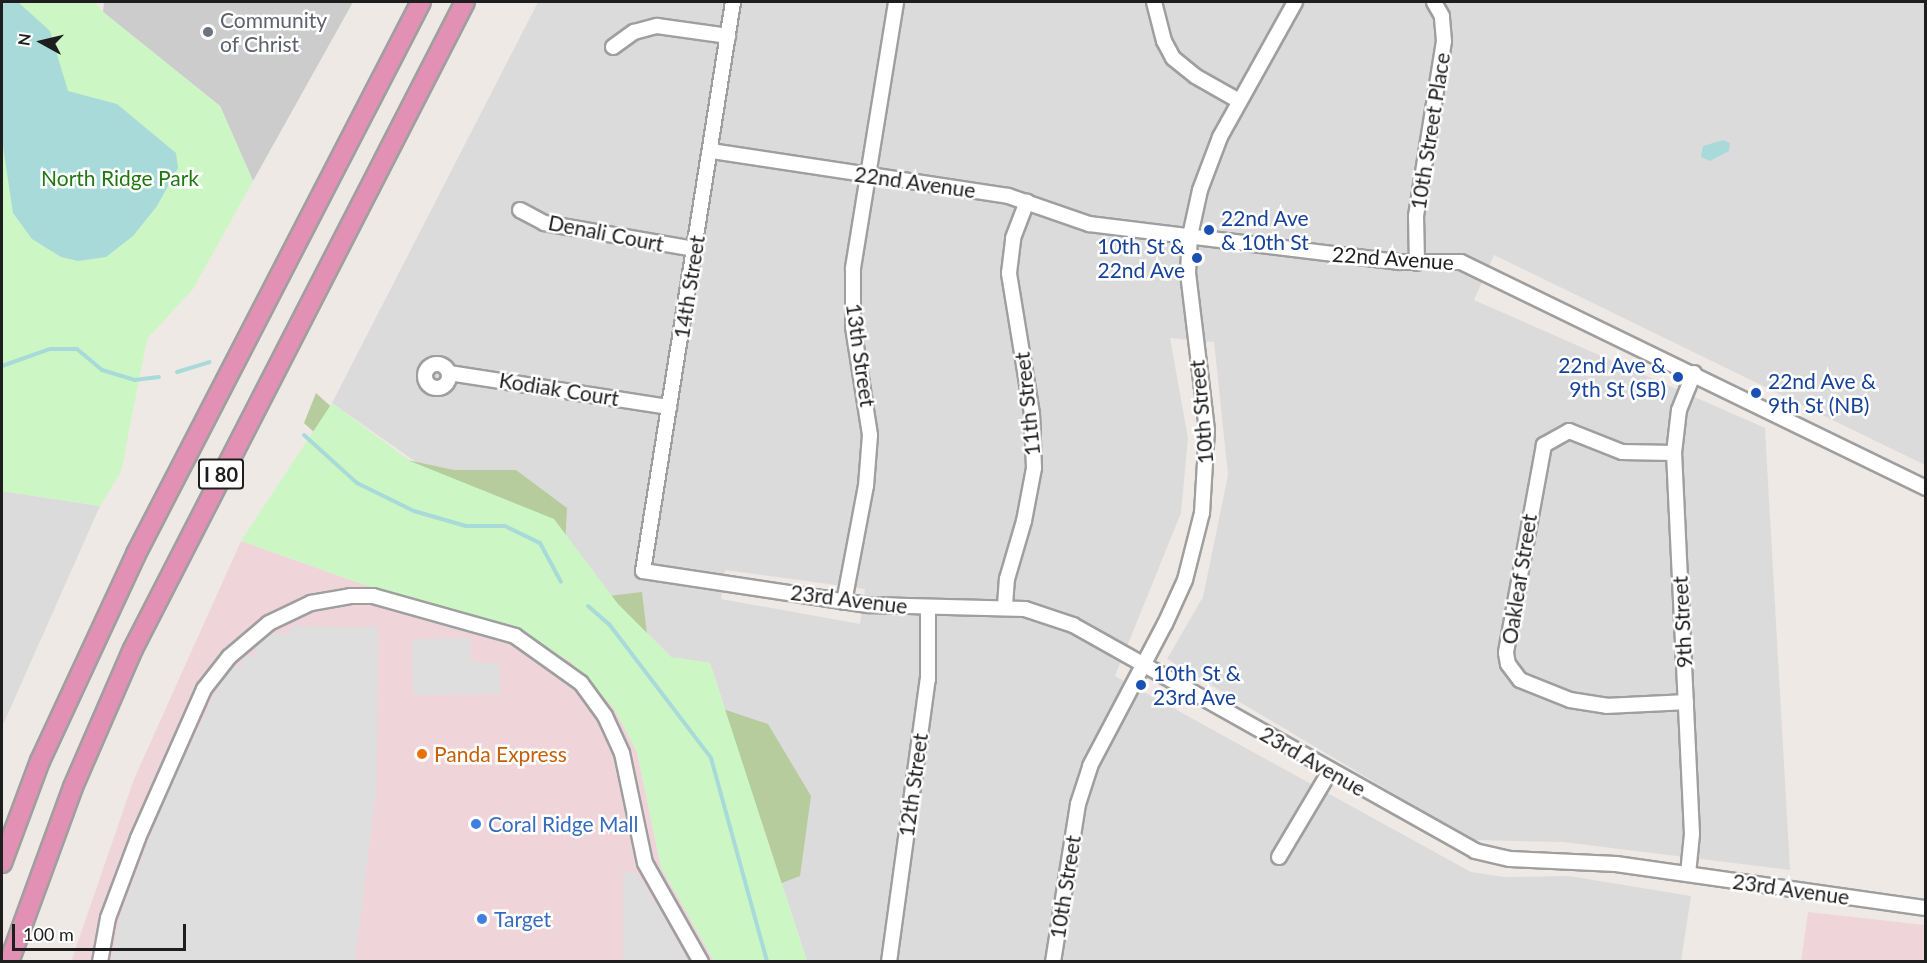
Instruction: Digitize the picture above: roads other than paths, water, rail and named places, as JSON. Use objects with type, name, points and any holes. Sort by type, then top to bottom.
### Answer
[{"type":"highway","name":"I 80","points":[[2,863],[40,761],[136,554],[421,2]]},
{"type":"highway","name":"I 80","points":[[9,962],[73,787],[133,649],[465,2]]},
{"type":"street","name":"14th Street","points":[[643,572],[733,2]]},
{"type":"street","name":"13th Street","points":[[844,602],[870,461],[869,410],[852,301],[868,176],[896,2]]},
{"type":"street","points":[[1154,2],[1164,42],[1173,58],[1195,76],[1239,101]]},
{"type":"street","name":"10th Street","points":[[1053,962],[1078,804],[1101,740],[1143,664],[1185,580],[1206,487],[1207,430],[1189,299],[1190,236],[1208,164],[1239,101],[1295,2]]},
{"type":"street","name":"10th Street Place","points":[[1417,263],[1416,216],[1444,41],[1442,16],[1434,2]]},
{"type":"street","points":[[612,47],[634,33],[657,26],[728,36]]},
{"type":"street","name":"22nd Avenue","points":[[711,151],[868,176],[996,193],[1089,224],[1417,263],[1450,261],[1477,267],[1926,489]]},
{"type":"street","name":"11th Street","points":[[1005,606],[1007,579],[1024,521],[1034,468],[1032,414],[1009,273],[1013,238],[1027,202]]},
{"type":"street","name":"Denali Court","points":[[520,210],[544,223],[694,249]]},
{"type":"street","name":"Kodiak Court","points":[[449,373],[669,407]]},
{"type":"street","name":"9th Street","points":[[1688,874],[1692,834],[1674,453],[1679,410],[1694,373]]},
{"type":"street","name":"Oakleaf Street","points":[[1674,453],[1622,452],[1569,431],[1559,433],[1544,445],[1506,653],[1508,664],[1520,680],[1570,700],[1607,706],[1686,702]]},
{"type":"street","name":"23rd Avenue","points":[[643,572],[844,602],[928,608],[1005,606],[1065,621],[1458,842],[1494,857],[1585,861],[1926,908]]},
{"type":"street","points":[[100,962],[108,918],[142,827],[204,689],[229,657],[269,623],[311,603],[350,596],[373,596],[515,636],[581,683],[605,716],[622,753],[645,863],[701,962]]},
{"type":"street","name":"12th Street","points":[[888,962],[928,679],[928,608]]},
{"type":"street","points":[[1279,857],[1330,771]]},
{"type":"water","points":[[2,2],[18,2],[50,31],[68,91],[117,104],[176,153],[178,168],[157,206],[133,236],[106,257],[78,261],[61,257],[32,239],[13,213],[2,140]]},
{"type":"water","points":[[1723,140],[1730,143],[1729,151],[1710,161],[1701,157],[1703,146]]},
{"type":"waterway","points":[[2,366],[50,349],[77,349],[102,370],[134,380],[159,377]]},
{"type":"waterway","points":[[177,372],[210,362]]},
{"type":"waterway","points":[[304,435],[357,483],[414,511],[466,526],[505,526],[540,543],[561,582]]},
{"type":"waterway","points":[[588,606],[609,624],[711,758],[767,962]]},
{"type":"place","name":"Community of Christ","points":[[208,32]]},
{"type":"place","name":"22nd Ave & 10th St","points":[[1209,230]]},
{"type":"place","name":"10th St & 22nd Ave","points":[[1197,258]]},
{"type":"place","name":"22nd Ave & 9th St (SB)","points":[[1678,377]]},
{"type":"place","name":"22nd Ave & 9th St (NB)","points":[[1756,393]]},
{"type":"place","name":"10th St & 23rd Ave","points":[[1141,685]]},
{"type":"place","name":"Panda Express","points":[[422,754]]},
{"type":"place","name":"Coral Ridge Mall","points":[[476,824]]},
{"type":"place","name":"Target","points":[[482,919]]},
{"type":"park label","name":"North Ridge Park","points":[[120,178]]}]
